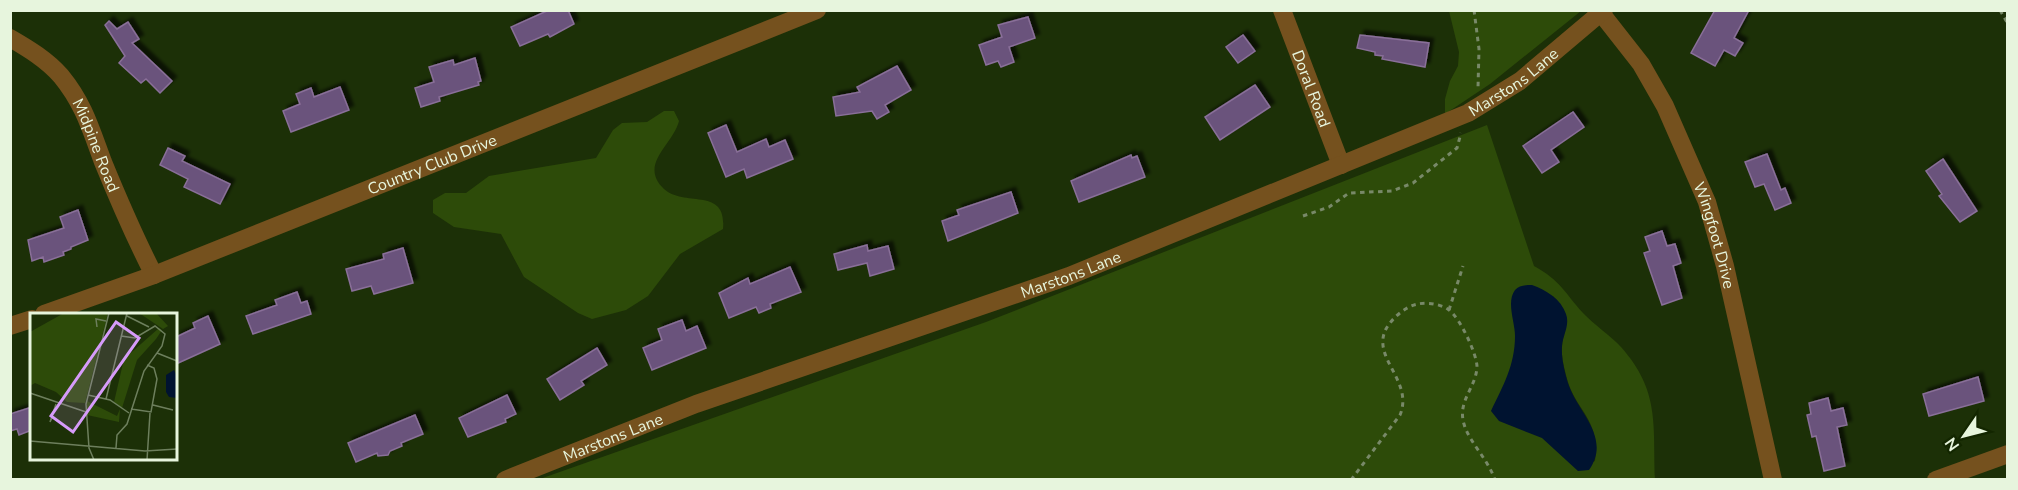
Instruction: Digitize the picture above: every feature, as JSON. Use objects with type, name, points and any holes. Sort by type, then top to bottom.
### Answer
[{"type":"street","name":"Country Club Drive","points":[[50,313],[154,275],[817,10]]},
{"type":"street","name":"Doral Road","points":[[1282,10],[1341,165]]},
{"type":"street","name":"Marstons Lane","points":[[505,480],[676,412],[1069,276],[1468,113],[1491,101],[1520,81],[1602,12]]},
{"type":"street","name":"Wingfoot Drive","points":[[1602,12],[1641,64],[1665,106],[1697,174],[1716,228],[1773,480]]},
{"type":"street","name":"Midpine Road","points":[[10,38],[39,55],[60,75],[77,98],[92,126],[128,224],[154,275]]},
{"type":"street","points":[[10,326],[30,320]]},
{"type":"street","points":[[1936,480],[2007,454]]},
{"type":"path","points":[[2000,10],[2007,24]]},
{"type":"path","points":[[1449,309],[1463,266]]},
{"type":"path","points":[[1351,480],[1400,415],[1405,404],[1401,383],[1384,351],[1387,329],[1398,315],[1417,304],[1439,305],[1449,309],[1459,321],[1476,360],[1475,377],[1462,407],[1464,425],[1488,462],[1495,480]]},
{"type":"green space","points":[[1449,11],[1581,11],[1490,84],[1445,114],[1445,99],[1450,81],[1458,66],[1459,52]]},
{"type":"green space","points":[[664,111],[674,111],[679,121],[656,163],[657,180],[664,189],[673,194],[712,202],[718,207],[722,216],[723,229],[680,254],[648,296],[626,310],[592,319],[578,313],[524,277],[501,234],[454,227],[433,213],[433,200],[445,193],[466,193],[489,176],[596,158],[613,130],[622,123],[647,122]]},
{"type":"green space","points":[[1487,125],[1534,266],[1556,282],[1587,317],[1621,347],[1642,378],[1652,409],[1655,479],[537,480],[986,322]],"holes":[[[1553,296],[1559,303],[1566,320],[1562,350],[1566,375],[1570,388],[1590,424],[1596,446],[1595,461],[1578,470]]]},
{"type":"water","points":[[1532,285],[1552,296],[1561,304],[1566,314],[1567,326],[1562,351],[1565,371],[1574,397],[1591,427],[1597,447],[1589,470],[1578,471],[1542,438],[1499,421],[1491,411],[1508,375],[1513,356],[1515,336],[1511,306],[1512,295],[1518,287]]},
{"type":"building","points":[[549,10],[568,10],[574,24],[550,37],[548,34],[520,46],[511,27]]},
{"type":"building","points":[[1715,10],[1749,10],[1734,38],[1743,43],[1735,56],[1724,50],[1715,66],[1691,53]]},
{"type":"building","points":[[1028,17],[1035,38],[1009,47],[1014,62],[1001,67],[998,61],[986,65],[979,45],[1002,37],[998,25]]},
{"type":"building","points":[[109,21],[117,29],[128,22],[139,39],[132,43],[172,81],[160,93],[146,79],[141,83],[119,63],[125,56],[105,25]]},
{"type":"building","points":[[1243,35],[1255,51],[1238,63],[1226,47]]},
{"type":"building","points":[[1360,35],[1429,43],[1425,67],[1382,59],[1383,56],[1375,55],[1375,52],[1357,48]]},
{"type":"building","points":[[475,58],[481,81],[478,82],[479,85],[439,97],[440,101],[421,107],[415,88],[434,82],[429,67],[453,60],[454,65]]},
{"type":"building","points":[[897,66],[911,90],[885,105],[889,112],[877,119],[872,111],[836,116],[833,97],[860,92],[857,87]]},
{"type":"building","points":[[1255,85],[1270,107],[1220,140],[1205,117]]},
{"type":"building","points":[[340,87],[349,110],[291,132],[283,111],[300,104],[296,94],[311,88],[314,97]]},
{"type":"building","points":[[1573,112],[1584,127],[1551,150],[1559,162],[1542,173],[1523,146]]},
{"type":"building","points":[[726,125],[737,152],[766,139],[769,147],[785,140],[793,159],[747,178],[744,169],[726,177],[708,133]]},
{"type":"building","points":[[168,148],[185,156],[182,161],[230,184],[220,204],[184,187],[188,179],[160,165]]},
{"type":"building","points":[[1767,154],[1781,190],[1785,188],[1791,203],[1775,210],[1764,184],[1755,187],[1745,162]]},
{"type":"building","points":[[1131,155],[1132,158],[1137,156],[1145,177],[1079,202],[1071,181]]},
{"type":"building","points":[[1943,159],[1977,211],[1960,222],[1939,196],[1942,194],[1926,171]]},
{"type":"building","points":[[1011,192],[1018,213],[948,241],[942,221],[959,215],[957,210]]},
{"type":"building","points":[[78,210],[88,240],[63,252],[64,255],[44,262],[43,257],[32,261],[28,240],[64,228],[60,217]]},
{"type":"building","points":[[1662,231],[1667,246],[1675,244],[1681,263],[1673,266],[1682,298],[1662,305],[1644,253],[1650,251],[1645,237]]},
{"type":"building","points":[[867,245],[868,251],[888,246],[894,269],[870,276],[867,263],[838,270],[834,254]]},
{"type":"building","points":[[403,248],[413,283],[374,294],[371,286],[352,291],[346,269],[384,259],[383,254]]},
{"type":"building","points":[[790,267],[801,292],[770,304],[771,308],[759,313],[756,307],[729,318],[719,293],[748,278],[750,284]]},
{"type":"building","points":[[297,292],[301,303],[307,301],[311,314],[253,334],[246,316],[277,305],[275,300]]},
{"type":"building","points":[[208,316],[220,344],[177,364],[177,337],[195,328],[193,323]]},
{"type":"building","points":[[682,320],[686,331],[697,326],[706,348],[652,370],[643,348],[662,340],[658,329]]},
{"type":"building","points":[[597,348],[607,365],[581,381],[584,385],[560,400],[547,379]]},
{"type":"building","points":[[1978,377],[1984,401],[1929,416],[1923,394]]},
{"type":"building","points":[[507,395],[516,414],[505,419],[506,422],[468,437],[459,418]]},
{"type":"building","points":[[1828,398],[1831,411],[1843,408],[1847,425],[1837,427],[1845,466],[1824,471],[1816,436],[1812,437],[1807,415],[1811,414],[1809,403]]},
{"type":"building","points":[[30,408],[30,431],[19,435],[17,429],[10,431],[10,414]]},
{"type":"building","points":[[415,415],[423,434],[401,443],[402,446],[390,451],[388,455],[378,456],[377,453],[356,462],[348,443]]}]
